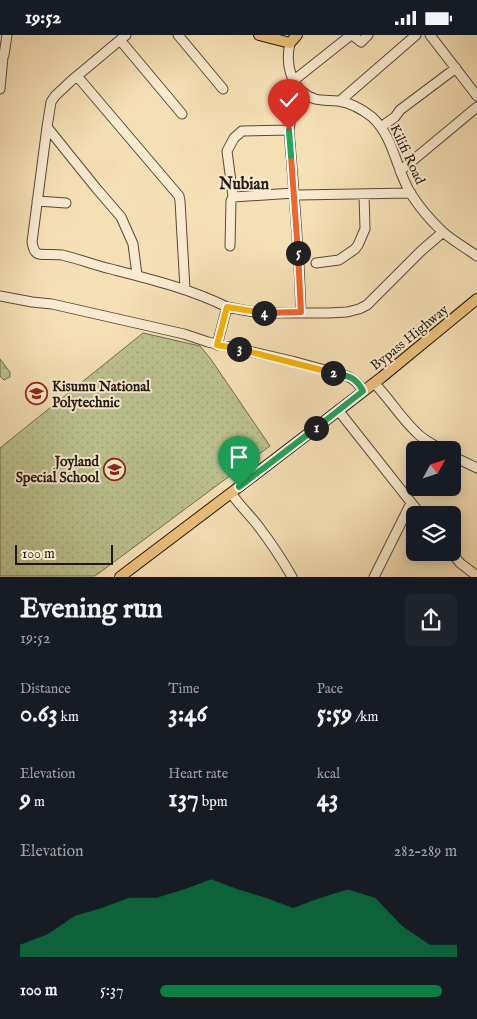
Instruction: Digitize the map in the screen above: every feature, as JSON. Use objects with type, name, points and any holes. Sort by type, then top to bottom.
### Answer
[{"type":"main road","points":[[259,35],[293,39]]},
{"type":"main road","name":"Bypass Highway","points":[[120,577],[374,383],[477,299]]},
{"type":"street","points":[[0,89],[1,58],[4,55],[6,35]]},
{"type":"street","points":[[178,35],[223,89]]},
{"type":"street","points":[[295,83],[352,35],[360,42],[368,35]]},
{"type":"street","points":[[340,101],[416,35]]},
{"type":"street","points":[[430,35],[477,96]]},
{"type":"street","points":[[182,114],[123,38],[55,96],[51,102],[37,201],[32,242],[35,251],[39,254],[62,255],[137,275],[185,289],[227,307],[259,313],[342,313],[364,307],[443,232]]},
{"type":"street","points":[[293,39],[288,53],[289,71],[295,83],[289,130],[300,266],[301,313]]},
{"type":"street","points":[[381,127],[456,67]]},
{"type":"street","points":[[77,76],[178,196],[180,201],[185,289]]},
{"type":"street","name":"Kilifi Road","points":[[295,83],[307,95],[316,99],[340,101],[353,105],[364,111],[381,127],[388,139],[410,193],[443,232],[477,255]]},
{"type":"street","points":[[400,171],[477,107]]},
{"type":"street","points":[[47,127],[121,217],[132,244],[137,275]]},
{"type":"street","points":[[230,246],[231,201],[233,197],[227,151],[234,138],[242,131],[289,130]]},
{"type":"street","points":[[233,197],[294,193],[298,195],[410,193]]},
{"type":"street","points":[[316,263],[339,260],[358,245],[364,229],[364,195]]},
{"type":"street","points":[[37,201],[66,203]]},
{"type":"street","points":[[0,296],[52,304],[184,334],[217,345],[283,359],[355,379],[363,391]]},
{"type":"street","points":[[217,345],[227,307]]},
{"type":"street","points":[[374,383],[416,432],[428,441]]},
{"type":"street","points":[[338,410],[413,506]]},
{"type":"street","points":[[461,460],[477,468]]},
{"type":"street","points":[[231,493],[263,532],[283,561],[288,575]]},
{"type":"street","points":[[374,577],[410,503]]},
{"type":"street","points":[[458,561],[477,576]]},
{"type":"green space","name":"Joyland Special School","points":[[143,333],[200,346],[270,446],[95,576],[0,576],[0,448]]},
{"type":"green space","points":[[0,359],[10,372],[10,377],[4,380],[0,376]]},
{"type":"place","name":"Kisumu National Polytechnic","points":[[36,394]]},
{"type":"place","name":"Joyland Special School","points":[[115,469]]},
{"type":"district","name":"Nubian","points":[[244,183]]},
{"type":"route","points":[[239,487],[363,391],[355,379],[347,376],[292,361],[217,345],[227,307],[259,313],[301,312],[300,266],[289,130]]}]
